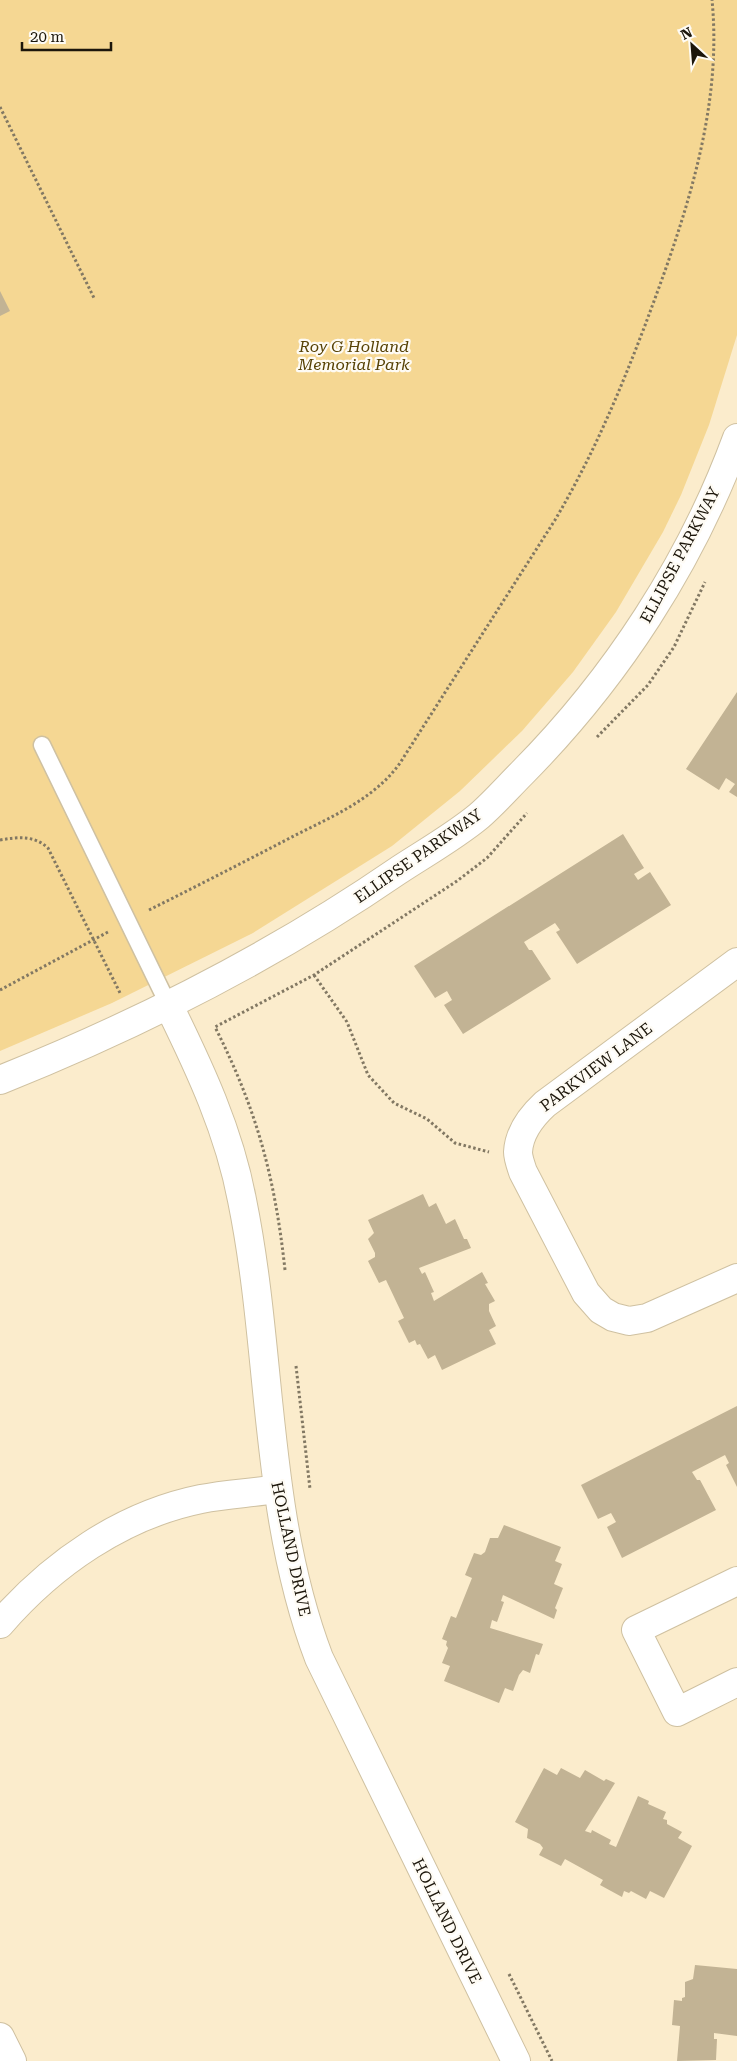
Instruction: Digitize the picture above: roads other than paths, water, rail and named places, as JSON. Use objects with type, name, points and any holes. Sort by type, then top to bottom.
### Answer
[{"type":"street","name":"ELLIPSE PARKWAY","points":[[0,1080],[60,1056],[169,1006],[279,948],[338,911],[485,810],[543,752],[598,689],[643,626],[686,551],[724,473],[737,438]]},
{"type":"street","name":"PARKVIEW LANE","points":[[737,962],[545,1104],[532,1116],[524,1131],[518,1151],[523,1172],[566,1256],[586,1294],[601,1310],[629,1322],[663,1311],[737,1278]]},
{"type":"street","name":"HOLLAND DRIVE","points":[[169,1006],[224,1127],[242,1199],[253,1261],[277,1489],[294,1582],[305,1622],[319,1658],[516,2061]]},
{"type":"street","points":[[0,1624],[25,1597],[56,1569],[118,1529],[160,1511],[193,1501],[277,1489]]},
{"type":"street","points":[[737,1580],[636,1630],[677,1712],[737,1682]]},
{"type":"street","points":[[0,2037],[12,2061]]},
{"type":"lane","points":[[42,745],[169,1006]]},
{"type":"park label","name":"Roy G Holland Memorial Park","points":[[354,355]]}]
